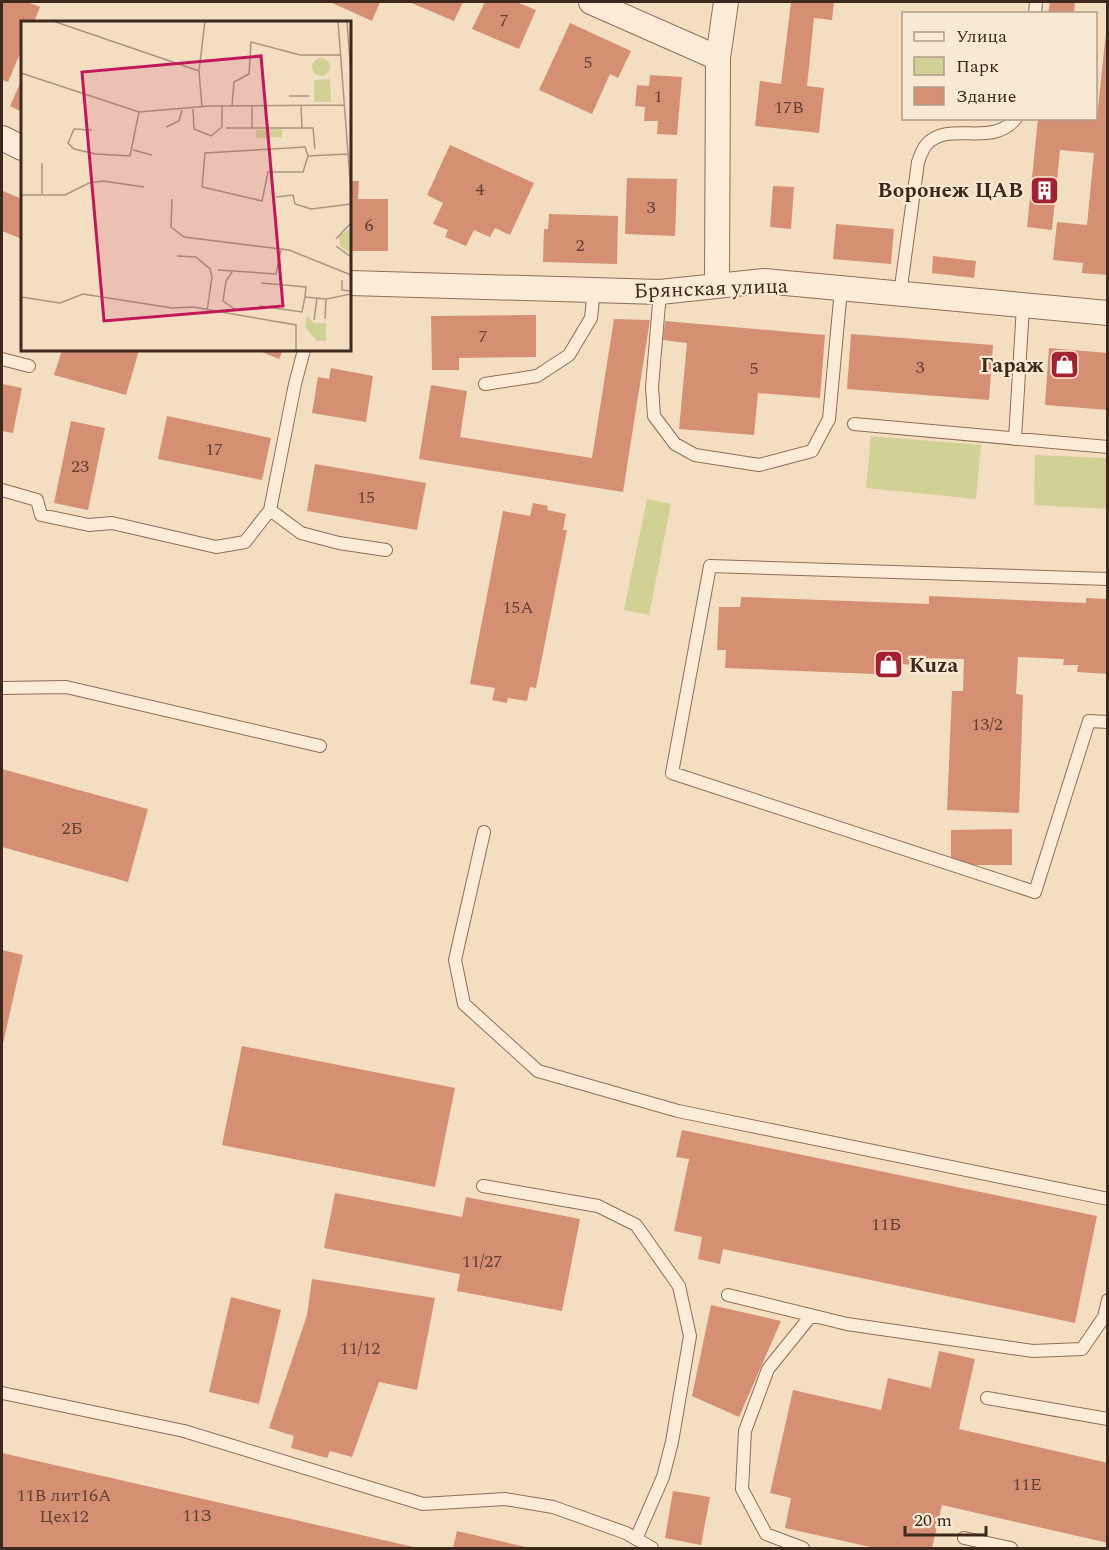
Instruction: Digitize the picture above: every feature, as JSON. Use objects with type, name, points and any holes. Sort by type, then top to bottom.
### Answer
[{"type":"street","points":[[591,2],[718,58]]},
{"type":"street","points":[[717,285],[718,58],[726,2]]},
{"type":"street","points":[[2,138],[21,148]]},
{"type":"street","name":"Брянская улица","points":[[351,283],[660,292],[764,281],[1107,313]]},
{"type":"lane","points":[[900,294],[918,162],[927,144],[949,134],[993,135],[1013,120]]},
{"type":"lane","points":[[485,384],[537,376],[569,355],[591,318],[594,289]]},
{"type":"lane","points":[[660,292],[652,387],[654,416],[675,444],[695,455],[759,465],[812,452],[829,419],[841,289]]},
{"type":"lane","points":[[1015,439],[1023,306]]},
{"type":"lane","points":[[2,490],[37,500],[41,515],[89,525],[112,523],[216,547],[245,542],[270,510],[304,351]]},
{"type":"lane","points":[[2,359],[29,366]]},
{"type":"lane","points":[[855,424],[1107,447]]},
{"type":"lane","points":[[270,510],[301,532],[339,543],[386,550]]},
{"type":"lane","points":[[1107,579],[710,566],[672,773],[1035,892],[1089,721],[1107,722]]},
{"type":"lane","points":[[2,688],[66,687],[320,746]]},
{"type":"lane","points":[[484,832],[455,960],[464,1004],[538,1071],[678,1111],[1107,1199]]},
{"type":"lane","points":[[483,1185],[597,1206],[607,1210],[636,1225],[679,1286],[690,1336],[684,1372],[663,1477],[636,1539]]},
{"type":"lane","points":[[729,1294],[810,1317],[1033,1351],[1082,1349],[1104,1317],[1107,1300]]},
{"type":"lane","points":[[803,1548],[766,1534],[741,1489],[745,1431],[768,1369],[810,1317]]},
{"type":"lane","points":[[2,1393],[184,1431],[423,1504],[505,1499],[553,1507],[636,1539],[652,1548]]},
{"type":"lane","points":[[987,1398],[1107,1419]]},
{"type":"lane","points":[[964,1538],[1011,1548]]},
{"type":"green space","points":[[871,436],[981,445],[976,499],[866,488]]},
{"type":"green space","points":[[1035,455],[1107,458],[1107,509],[1034,505]]},
{"type":"green space","points":[[647,499],[671,504],[649,615],[624,610]]},
{"type":"building","points":[[2,2],[27,2],[40,7],[34,21],[21,21],[21,51],[8,82],[2,80]]},
{"type":"building","points":[[330,2],[380,2],[372,21]]},
{"type":"building","points":[[409,2],[463,2],[454,21]]},
{"type":"building","points":[[485,2],[516,2],[536,10],[519,49],[472,29]]},
{"type":"building","points":[[791,2],[834,2],[832,20],[814,18],[807,86],[824,88],[819,133],[755,126],[760,81],[781,84]]},
{"type":"building","points":[[1050,2],[1075,2],[1074,12],[1048,12]]},
{"type":"building","points":[[570,23],[631,51],[618,78],[610,74],[592,114],[539,90]]},
{"type":"building","points":[[1106,32],[1108,32],[1108,275],[1082,273],[1083,263],[1053,260],[1057,222],[1087,225],[1094,153],[1060,150],[1052,230],[1027,227],[1038,120],[1097,120]]},
{"type":"building","points":[[650,75],[682,77],[677,135],[657,134],[658,121],[644,121],[645,107],[635,106],[637,85],[649,86]]},
{"type":"building","points":[[21,81],[21,112],[10,106]]},
{"type":"building","points":[[450,145],[534,183],[510,235],[495,228],[490,237],[474,230],[466,246],[445,237],[448,230],[433,224],[443,203],[427,195]]},
{"type":"building","points":[[627,178],[677,179],[675,236],[625,234]]},
{"type":"building","points":[[351,181],[359,181],[358,199],[388,199],[388,251],[351,251]]},
{"type":"building","points":[[2,184],[3,191],[21,199],[21,239],[2,231]]},
{"type":"building","points":[[773,186],[794,187],[791,229],[770,227]]},
{"type":"building","points":[[549,214],[618,216],[617,264],[543,262],[544,229],[548,229]]},
{"type":"building","points":[[836,224],[894,229],[891,264],[833,259]]},
{"type":"building","points":[[933,256],[976,261],[974,278],[932,273]]},
{"type":"building","points":[[536,315],[536,357],[459,358],[459,370],[432,370],[431,316]]},
{"type":"building","points":[[614,319],[650,320],[623,492],[419,459],[431,385],[467,391],[460,437],[592,458]]},
{"type":"building","points":[[665,321],[825,335],[820,398],[758,393],[754,435],[679,429],[687,343],[663,340]]},
{"type":"building","points":[[851,334],[993,345],[989,400],[847,389]]},
{"type":"building","points":[[1049,348],[1108,353],[1108,410],[1045,405]]},
{"type":"building","points":[[62,351],[139,351],[126,395],[54,375]]},
{"type":"building","points":[[259,351],[283,351],[279,359]]},
{"type":"building","points":[[331,368],[373,376],[366,422],[312,413],[318,377],[329,379]]},
{"type":"building","points":[[2,384],[22,388],[13,433],[2,431]]},
{"type":"building","points":[[167,416],[271,438],[262,480],[158,459]]},
{"type":"building","points":[[71,421],[105,428],[88,510],[54,503]]},
{"type":"building","points":[[315,464],[426,483],[417,530],[307,511]]},
{"type":"building","points":[[533,503],[548,506],[547,510],[566,514],[563,530],[567,530],[536,688],[530,687],[527,701],[508,698],[507,703],[492,700],[495,688],[470,684],[503,511],[530,516]]},
{"type":"building","points":[[929,596],[1086,603],[1086,598],[1108,599],[1108,674],[1077,672],[1078,665],[1063,665],[1064,659],[1018,657],[1016,694],[1023,695],[1019,813],[947,810],[952,691],[963,691],[964,659],[916,658],[916,665],[901,664],[900,675],[725,668],[726,650],[717,650],[719,607],[740,607],[741,597],[929,604]]},
{"type":"building","points":[[2,769],[148,809],[128,882],[2,847]]},
{"type":"building","points":[[1012,829],[1012,865],[951,865],[951,830]]},
{"type":"building","points":[[2,950],[23,955],[2,1048]]},
{"type":"building","points":[[242,1046],[455,1088],[435,1187],[222,1145]]},
{"type":"building","points":[[682,1130],[1097,1216],[1075,1323],[723,1249],[720,1264],[698,1259],[702,1237],[674,1231],[689,1159],[676,1157]]},
{"type":"building","points":[[335,1193],[462,1217],[466,1197],[580,1219],[562,1311],[457,1291],[460,1274],[324,1248]]},
{"type":"building","points":[[312,1279],[435,1298],[417,1390],[379,1382],[352,1457],[330,1451],[327,1458],[291,1448],[294,1436],[269,1428],[307,1315]]},
{"type":"building","points":[[231,1297],[281,1310],[259,1404],[209,1392]]},
{"type":"building","points":[[711,1305],[781,1321],[739,1417],[692,1396]]},
{"type":"building","points":[[939,1351],[975,1359],[959,1429],[1108,1463],[1108,1543],[942,1505],[932,1548],[875,1548],[785,1528],[791,1498],[770,1493],[793,1390],[881,1410],[888,1378],[931,1388]]},
{"type":"building","points":[[2,1453],[418,1548],[2,1548]]},
{"type":"building","points":[[673,1491],[710,1497],[701,1545],[665,1538]]},
{"type":"building","points":[[457,1531],[530,1548],[453,1548]]},
{"type":"place","name":"Воронеж ЦАВ","points":[[1044,190]]},
{"type":"place","name":"Гараж","points":[[1065,365]]},
{"type":"place","name":"Kuza","points":[[888,665]]}]
